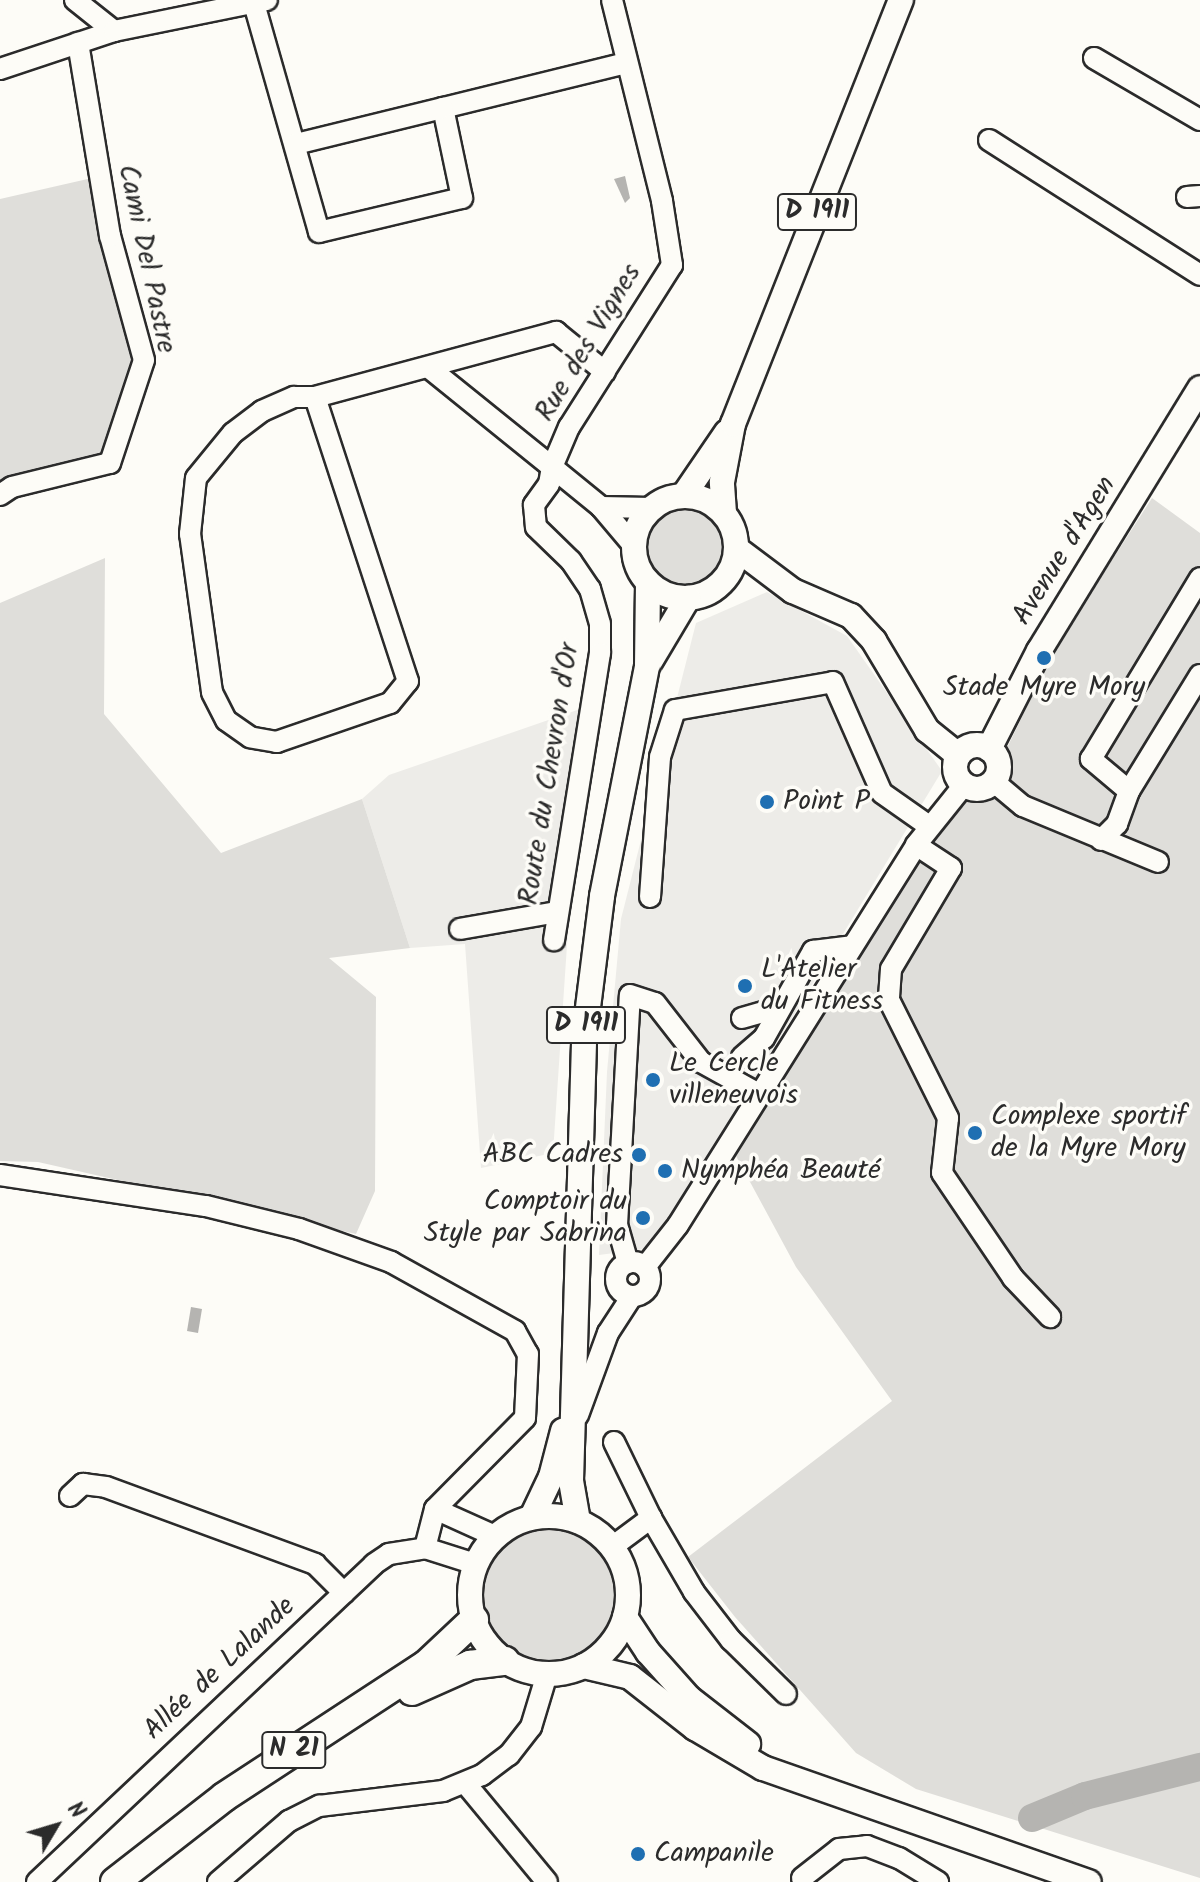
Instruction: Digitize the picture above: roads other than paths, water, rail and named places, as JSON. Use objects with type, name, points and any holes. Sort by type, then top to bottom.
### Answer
[{"type":"highway","name":"N 21","points":[[115,1882],[245,1782],[426,1665],[474,1620]]},
{"type":"highway","name":"N 21","points":[[145,1882],[249,1800],[388,1705],[470,1665],[505,1661]]},
{"type":"main road","name":"D 1911","points":[[724,513],[722,482],[733,424],[901,0]]},
{"type":"main road","name":"Avenue d'Agen","points":[[989,749],[1039,651],[1200,388]]},
{"type":"main road","name":"D 1911","points":[[684,495],[733,424]]},
{"type":"main road","points":[[634,546],[651,508],[684,495],[713,503],[724,513],[737,549],[793,591]]},
{"type":"main road","name":"Rue des Vignes","points":[[634,546],[648,582]]},
{"type":"main road","points":[[648,582],[660,592],[688,598],[716,588],[727,578],[737,549]]},
{"type":"main road","points":[[727,578],[793,591],[851,616],[874,641],[927,730],[958,755]]},
{"type":"main road","name":"D 1911","points":[[578,1521],[571,1481],[584,1039],[602,896],[647,666],[648,582]]},
{"type":"main road","name":"D 1911","points":[[647,666],[688,598]]},
{"type":"main road","points":[[976,745],[989,749],[997,760],[993,781],[983,788],[964,785],[956,774],[958,755],[976,745]]},
{"type":"main road","name":"D 1911","points":[[532,1517],[551,1477],[573,1390]]},
{"type":"main road","points":[[584,1666],[616,1637],[625,1617],[626,1581],[612,1547],[578,1521],[532,1517],[495,1536],[475,1564],[470,1592],[474,1620],[486,1643],[505,1661],[547,1674],[584,1666],[630,1677],[728,1749],[822,1789],[914,1823],[1089,1882]]},
{"type":"main road","points":[[625,1617],[648,1652],[689,1698],[734,1736],[822,1789]]},
{"type":"main road","points":[[914,1823],[1044,1882]]},
{"type":"street","points":[[75,0],[114,31]]},
{"type":"street","name":"Rue des Vignes","points":[[612,0],[662,201],[672,265],[569,427],[552,467],[601,507],[634,546]]},
{"type":"street","points":[[0,69],[114,31],[258,1],[319,232],[462,198],[443,108]]},
{"type":"street","name":"Cami Del Pastre","points":[[0,495],[12,487],[110,463],[144,360],[110,236],[78,43]]},
{"type":"street","points":[[1094,58],[1200,120]]},
{"type":"street","points":[[296,144],[626,63]]},
{"type":"street","points":[[989,140],[1200,275]]},
{"type":"street","points":[[315,397],[408,681],[390,703],[277,742],[250,737],[226,720],[212,692],[190,534],[196,478],[252,418],[294,397],[315,397],[556,332],[605,372]]},
{"type":"street","points":[[428,367],[552,467]]},
{"type":"street","name":"Route du Chevron d'Or","points":[[552,467],[549,484],[534,505],[536,527],[571,561],[590,589],[600,624],[600,653],[554,940]]},
{"type":"street","points":[[601,507],[651,508]]},
{"type":"street","points":[[1129,791],[1091,759],[1200,578]]},
{"type":"street","points":[[1101,840],[1117,824],[1129,791],[1200,675]]},
{"type":"street","points":[[650,897],[660,757],[675,710],[833,682],[882,793],[929,826]]},
{"type":"street","points":[[993,781],[1023,806],[1158,862]]},
{"type":"street","points":[[633,1259],[678,1225],[916,845],[964,785]]},
{"type":"street","points":[[916,845],[951,868],[891,969],[889,1000],[948,1118],[942,1173],[1013,1278],[1050,1317]]},
{"type":"street","points":[[460,929],[557,912]]},
{"type":"street","points":[[742,1057],[764,1038],[778,1008],[813,951],[852,946]]},
{"type":"street","points":[[572,1434],[608,1333],[632,1296],[649,1283],[633,1259],[617,1225],[630,995],[655,1003],[701,1062],[759,1094]]},
{"type":"street","points":[[742,1018],[778,1008]]},
{"type":"street","points":[[0,1175],[206,1206],[299,1229],[391,1262],[515,1331],[528,1354],[525,1418],[435,1509],[425,1548],[475,1564]]},
{"type":"street","points":[[614,1442],[651,1518],[694,1592],[731,1640],[786,1694]]},
{"type":"street","points":[[70,1496],[83,1484],[100,1485],[315,1564],[344,1593]]},
{"type":"street","points":[[435,1509],[495,1536]]},
{"type":"street","points":[[612,1547],[651,1518]]},
{"type":"street","name":"Allée de Lalande","points":[[37,1882],[389,1554],[425,1548]]},
{"type":"street","points":[[218,1882],[289,1821],[319,1806],[466,1784],[522,1742],[531,1727],[547,1674]]},
{"type":"street","points":[[466,1784],[547,1882]]},
{"type":"street","points":[[802,1878],[839,1849],[867,1846],[938,1882]]},
{"type":"waterway","points":[[1032,1818],[1085,1796],[1200,1767]]},
{"type":"place","name":"Stade Myre Mory","points":[[1044,658]]},
{"type":"place","name":"Point P","points":[[767,802]]},
{"type":"place","name":"L'Atelier du Fitness","points":[[745,986]]},
{"type":"place","name":"Le Cercle villeneuvois","points":[[653,1080]]},
{"type":"place","name":"Complexe sportif de la Myre Mory","points":[[975,1133]]},
{"type":"place","name":"ABC Cadres","points":[[639,1155]]},
{"type":"place","name":"Nymphéa Beauté","points":[[665,1171]]},
{"type":"place","name":"Comptoir du Style par Sabrina","points":[[643,1218]]},
{"type":"place","name":"Campanile","points":[[638,1854]]}]
